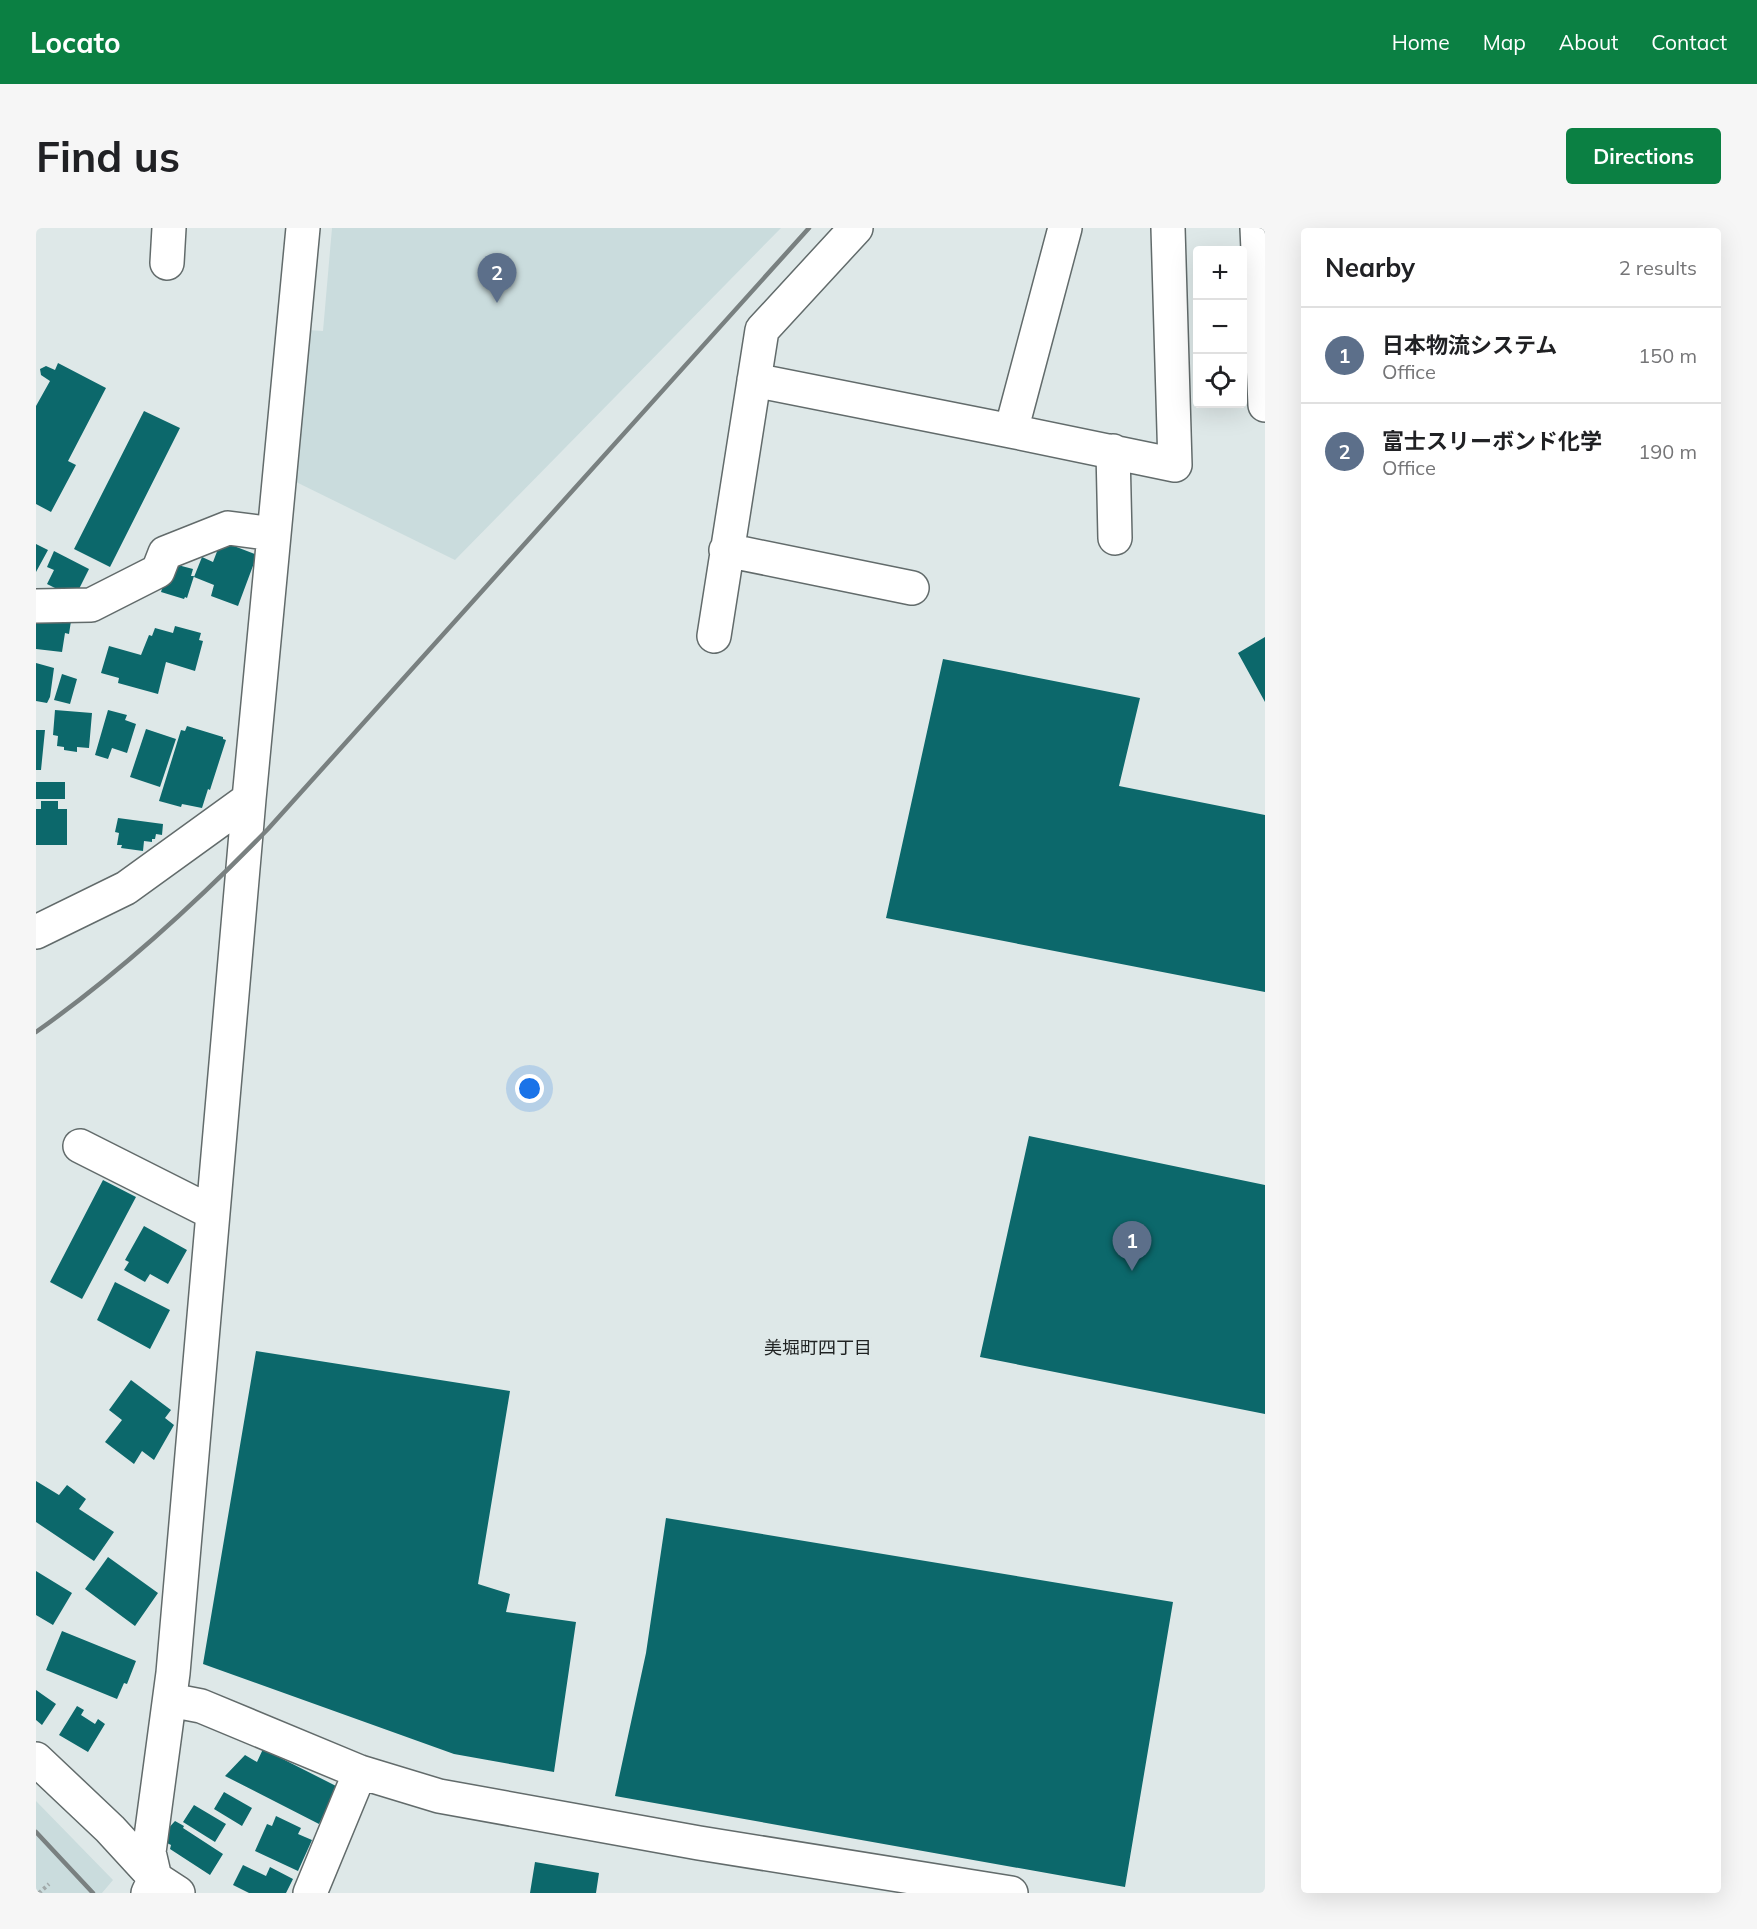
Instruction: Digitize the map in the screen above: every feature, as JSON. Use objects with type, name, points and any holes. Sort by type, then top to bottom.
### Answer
[{"type":"street","points":[[167,263],[170,228]]},
{"type":"street","points":[[160,1888],[149,1852],[170,1700],[249,799],[303,228]]},
{"type":"street","points":[[714,636],[762,330],[856,228]]},
{"type":"street","points":[[1011,431],[1065,228]]},
{"type":"street","points":[[754,380],[1175,465],[1168,228]]},
{"type":"street","points":[[1257,228],[1265,405]]},
{"type":"street","points":[[1113,451],[1115,538]]},
{"type":"street","points":[[36,606],[91,605],[158,571],[165,553],[228,528],[274,534]]},
{"type":"street","points":[[726,550],[912,588]]},
{"type":"street","points":[[36,932],[126,888],[249,799]]},
{"type":"street","points":[[80,1146],[213,1213]]},
{"type":"street","points":[[170,1700],[201,1706],[360,1772],[439,1796],[494,1808],[1011,1893]]},
{"type":"street","points":[[36,1759],[110,1829],[160,1888]]},
{"type":"street","points":[[310,1893],[360,1772]]},
{"type":"path","points":[[39,1893],[49,1884]]},
{"type":"shaded area","points":[[332,228],[781,228],[455,560],[294,481],[307,330],[323,331]]},
{"type":"shaded area","points":[[36,1801],[113,1880],[102,1893],[36,1893]]},
{"type":"building","points":[[58,363],[106,388],[68,461],[76,465],[51,512],[36,504],[36,406],[50,381],[41,375],[40,369],[46,366],[55,370]]},
{"type":"building","points":[[144,411],[180,428],[110,567],[74,549]]},
{"type":"building","points":[[221,541],[257,555],[238,606],[211,596],[214,585],[194,577],[202,557],[213,562]]},
{"type":"building","points":[[36,544],[48,550],[36,572]]},
{"type":"building","points":[[54,551],[89,569],[79,589],[61,591],[47,584],[54,570],[47,567]]},
{"type":"building","points":[[170,563],[193,569],[191,576],[194,576],[187,598],[161,592]]},
{"type":"building","points":[[36,620],[71,621],[69,634],[65,633],[62,652],[36,649]]},
{"type":"building","points":[[175,626],[201,633],[199,640],[203,641],[195,671],[166,662],[158,694],[118,683],[119,678],[101,673],[109,646],[141,655],[149,635],[152,636],[155,628],[173,633]]},
{"type":"building","points":[[1265,637],[1265,702],[1238,653]]},
{"type":"building","points":[[943,659],[1140,698],[1119,786],[1265,815],[1265,992],[886,918]]},
{"type":"building","points":[[36,663],[54,668],[47,703],[36,701]]},
{"type":"building","points":[[62,674],[77,679],[70,704],[54,700]]},
{"type":"building","points":[[55,710],[92,713],[89,748],[77,747],[77,752],[64,750],[64,747],[57,746],[58,736],[53,735]]},
{"type":"building","points":[[108,710],[127,715],[125,720],[136,724],[127,753],[112,748],[108,759],[95,755]]},
{"type":"building","points":[[187,726],[223,737],[226,740],[202,808],[182,804],[181,807],[159,801],[181,730],[185,731]]},
{"type":"building","points":[[146,729],[176,739],[160,787],[130,777]]},
{"type":"building","points":[[36,730],[45,730],[41,770],[36,770]]},
{"type":"building","points":[[36,782],[65,782],[65,799],[36,799]]},
{"type":"building","points":[[41,801],[58,801],[58,809],[67,809],[67,845],[36,845],[36,809],[41,809]]},
{"type":"building","points":[[118,818],[163,824],[162,835],[156,834],[152,842],[144,841],[143,851],[121,848],[122,845],[117,845],[119,833],[115,832]]},
{"type":"building","points":[[1029,1136],[1265,1185],[1265,1414],[980,1357]]},
{"type":"building","points":[[103,1180],[136,1197],[82,1299],[50,1282]]},
{"type":"building","points":[[144,1226],[187,1250],[168,1284],[150,1274],[145,1282],[124,1270],[129,1262],[125,1260]]},
{"type":"building","points":[[115,1282],[170,1310],[150,1349],[97,1320]]},
{"type":"building","points":[[256,1351],[510,1391],[478,1584],[510,1594],[506,1612],[576,1622],[554,1772],[454,1754],[203,1664]]},
{"type":"building","points":[[131,1380],[171,1410],[165,1418],[174,1425],[154,1460],[142,1451],[134,1464],[105,1442],[122,1420],[109,1410]]},
{"type":"building","points":[[36,1481],[59,1495],[67,1485],[86,1499],[79,1509],[114,1532],[94,1561],[36,1522]]},
{"type":"building","points":[[666,1518],[1173,1602],[1125,1887],[615,1796],[646,1653]]},
{"type":"building","points":[[108,1557],[158,1593],[135,1626],[85,1589]]},
{"type":"building","points":[[36,1571],[72,1593],[53,1625],[36,1615]]},
{"type":"building","points":[[62,1631],[136,1661],[127,1684],[124,1683],[117,1699],[46,1670]]},
{"type":"building","points":[[36,1690],[56,1704],[42,1725],[36,1720]]},
{"type":"building","points":[[77,1706],[84,1710],[81,1715],[95,1724],[98,1719],[105,1724],[88,1752],[59,1735]]},
{"type":"building","points":[[263,1749],[338,1787],[319,1824],[225,1776],[245,1755],[257,1762]]},
{"type":"building","points":[[224,1792],[252,1808],[242,1826],[214,1809]]},
{"type":"building","points":[[194,1805],[226,1824],[215,1842],[183,1822]]},
{"type":"building","points":[[276,1816],[301,1828],[298,1834],[312,1840],[298,1871],[255,1851],[267,1824],[272,1826]]},
{"type":"building","points":[[175,1821],[223,1854],[210,1875],[170,1849],[171,1845],[165,1842],[165,1832]]},
{"type":"building","points":[[535,1862],[599,1873],[596,1893],[530,1893]]},
{"type":"building","points":[[243,1865],[266,1876],[270,1867],[293,1879],[286,1893],[249,1893],[233,1885]]},
{"type":"railway","points":[[36,1032],[157,936],[268,829],[809,228]]},
{"type":"railway","points":[[36,1832],[93,1893]]},
{"type":"place","name":"富士スリーボンド化学","points":[[497,303]]},
{"type":"place","name":"日本物流システム","points":[[1132,1271]]},
{"type":"district","name":"美堀町四丁目","points":[[818,1348]]}]
